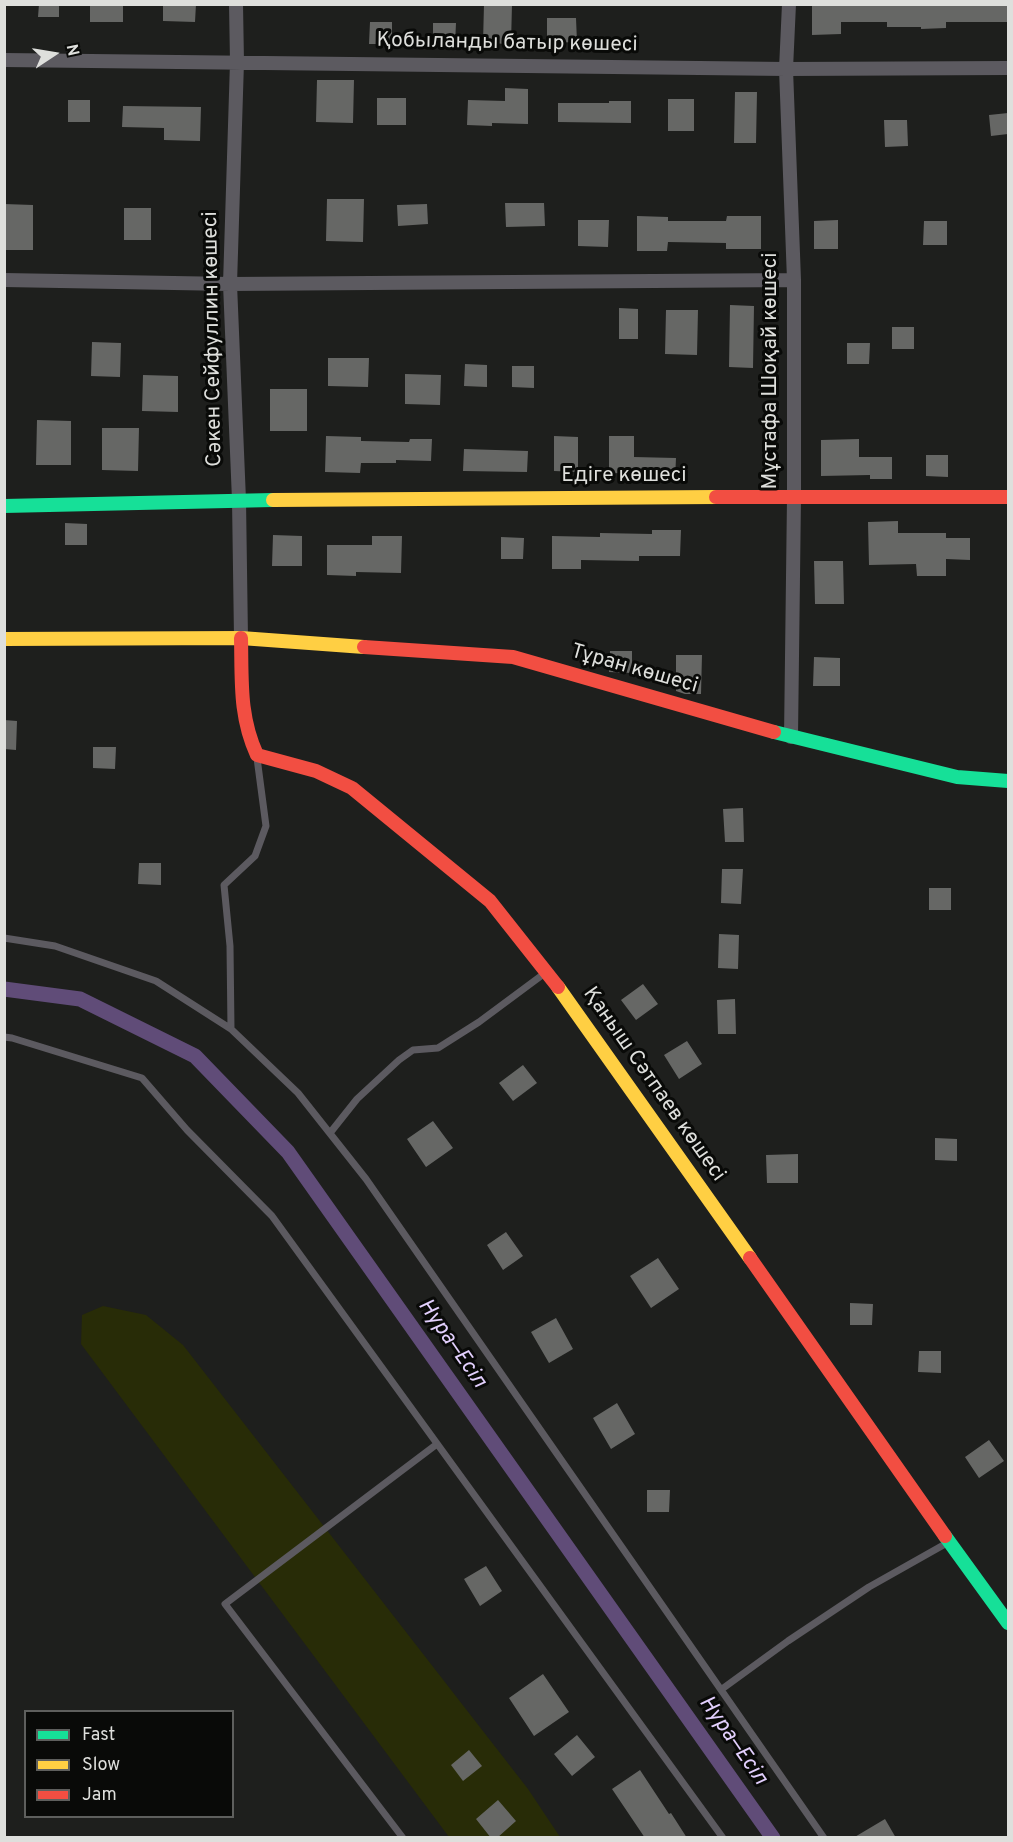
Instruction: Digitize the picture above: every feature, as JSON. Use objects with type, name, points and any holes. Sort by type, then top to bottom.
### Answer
[{"type":"street","name":"Сәкен Сейфуллин көшесі","points":[[236,4],[237,62],[230,284],[239,500],[241,638]]},
{"type":"street","name":"Мұстафа Шоқай көшесі","points":[[789,4],[786,69],[794,280],[791,737]]},
{"type":"street","name":"Қобыланды батыр көшесі","points":[[4,60],[786,69],[1008,68]]},
{"type":"street","points":[[4,280],[230,284],[794,280]]},
{"type":"street","name":"Едіге көшесі","points":[[4,506],[239,500],[794,496],[1008,497]]},
{"type":"street","points":[[241,638],[243,710],[248,736],[257,755]]},
{"type":"street","name":"Тұран көшесі","points":[[4,639],[241,638],[513,657],[791,737],[957,777],[1008,781]]},
{"type":"street","name":"Қаныш Сәтпаев көшесі","points":[[257,755],[316,771],[352,788],[490,901],[547,971],[1008,1623]]},
{"type":"lane","points":[[231,1029],[230,946],[224,885],[255,856],[266,826],[257,755]]},
{"type":"lane","points":[[4,938],[55,946],[156,981],[231,1029],[298,1093],[366,1179],[824,1838]]},
{"type":"lane","points":[[330,1132],[357,1099],[399,1060],[413,1050],[438,1048],[479,1022],[547,971]]},
{"type":"lane","points":[[4,1037],[142,1078],[187,1130],[272,1215],[723,1838]]},
{"type":"lane","points":[[403,1838],[225,1604],[437,1444]]},
{"type":"lane","points":[[722,1689],[788,1641],[869,1587],[949,1542]]},
{"type":"green space","points":[[103,1306],[146,1315],[183,1345],[528,1789],[560,1837],[449,1837],[81,1344],[82,1315]]},
{"type":"building","points":[[39,4],[59,4],[59,17],[38,17]]},
{"type":"building","points":[[90,4],[123,4],[123,22],[90,22]]},
{"type":"building","points":[[163,4],[196,4],[195,22],[163,21]]},
{"type":"building","points":[[484,4],[512,4],[511,44],[483,43]]},
{"type":"building","points":[[812,4],[1008,4],[1008,22],[946,22],[946,28],[921,29],[921,27],[887,27],[887,22],[841,22],[841,34],[812,35]]},
{"type":"building","points":[[547,18],[576,18],[577,42],[547,43]]},
{"type":"building","points":[[370,22],[392,22],[392,44],[369,44]]},
{"type":"building","points":[[433,23],[456,23],[455,45],[433,45]]},
{"type":"building","points":[[317,80],[354,80],[353,123],[316,122]]},
{"type":"building","points":[[505,88],[528,89],[528,124],[467,125],[468,100],[505,101]]},
{"type":"building","points":[[735,92],[757,92],[756,143],[734,143]]},
{"type":"building","points":[[377,98],[406,98],[406,125],[377,125]]},
{"type":"building","points":[[668,99],[694,99],[694,131],[668,131]]},
{"type":"building","points":[[68,100],[90,100],[90,122],[68,122]]},
{"type":"building","points":[[609,101],[631,101],[631,123],[558,122],[558,103],[609,103]]},
{"type":"building","points":[[123,106],[201,107],[200,141],[164,140],[164,128],[122,127]]},
{"type":"building","points":[[1008,113],[1008,134],[991,136],[989,115]]},
{"type":"building","points":[[884,120],[907,120],[908,146],[885,147]]},
{"type":"building","points":[[327,199],[364,199],[363,242],[326,241]]},
{"type":"building","points":[[505,203],[544,203],[545,226],[506,227]]},
{"type":"building","points":[[4,204],[33,205],[33,250],[4,250]]},
{"type":"building","points":[[427,204],[428,224],[398,226],[397,205]]},
{"type":"building","points":[[124,208],[151,208],[151,240],[124,240]]},
{"type":"building","points":[[637,216],[668,217],[668,221],[726,221],[727,216],[761,216],[761,249],[726,249],[726,243],[668,242],[667,251],[637,251]]},
{"type":"building","points":[[578,220],[609,220],[608,247],[578,246]]},
{"type":"building","points":[[838,220],[838,249],[814,249],[814,221]]},
{"type":"building","points":[[924,221],[947,221],[947,245],[923,245]]},
{"type":"building","points":[[730,305],[754,306],[753,368],[729,367]]},
{"type":"building","points":[[619,308],[638,309],[638,339],[619,339]]},
{"type":"building","points":[[666,310],[698,310],[697,355],[665,354]]},
{"type":"building","points":[[892,327],[914,327],[914,349],[892,349]]},
{"type":"building","points":[[92,342],[121,343],[120,377],[91,376]]},
{"type":"building","points":[[847,343],[870,343],[869,364],[847,364]]},
{"type":"building","points":[[328,358],[369,358],[368,387],[328,386]]},
{"type":"building","points":[[465,364],[487,365],[487,387],[464,386]]},
{"type":"building","points":[[512,366],[534,366],[534,388],[512,387]]},
{"type":"building","points":[[405,374],[441,375],[440,405],[405,404]]},
{"type":"building","points":[[143,375],[178,376],[178,412],[142,411]]},
{"type":"building","points":[[270,389],[307,389],[307,431],[270,431]]},
{"type":"building","points":[[37,420],[71,421],[71,465],[36,465]]},
{"type":"building","points":[[102,428],[139,428],[138,471],[102,470]]},
{"type":"building","points":[[326,436],[361,437],[361,441],[409,442],[410,439],[432,439],[431,461],[396,460],[396,463],[361,463],[360,473],[325,472]]},
{"type":"building","points":[[554,436],[578,437],[578,472],[554,471]]},
{"type":"building","points":[[609,436],[634,436],[634,457],[676,458],[675,480],[653,479],[653,474],[609,473]]},
{"type":"building","points":[[859,439],[859,457],[892,457],[892,479],[870,479],[870,475],[821,476],[821,440]]},
{"type":"building","points":[[464,449],[528,451],[527,472],[463,471]]},
{"type":"building","points":[[926,455],[948,455],[948,477],[926,476]]},
{"type":"building","points":[[898,521],[898,533],[946,533],[946,538],[970,538],[970,560],[946,559],[946,576],[917,576],[916,564],[869,565],[868,522]]},
{"type":"building","points":[[65,523],[87,524],[87,545],[65,545]]},
{"type":"building","points":[[652,530],[681,530],[680,556],[639,556],[639,561],[581,560],[581,569],[552,569],[552,536],[600,537],[600,533],[652,534]]},
{"type":"building","points":[[273,535],[302,536],[302,566],[272,566]]},
{"type":"building","points":[[372,536],[402,536],[401,573],[356,572],[356,576],[327,575],[327,545],[372,545]]},
{"type":"building","points":[[501,537],[524,538],[523,559],[501,559]]},
{"type":"building","points":[[814,561],[843,561],[844,604],[815,604]]},
{"type":"building","points":[[610,651],[632,651],[632,673],[609,672]]},
{"type":"building","points":[[676,655],[702,655],[701,694],[685,694],[676,691]]},
{"type":"building","points":[[814,657],[840,658],[840,686],[813,686]]},
{"type":"building","points":[[4,720],[17,721],[16,750],[4,749]]},
{"type":"building","points":[[93,747],[116,747],[115,769],[93,768]]},
{"type":"building","points":[[743,808],[744,842],[725,842],[723,809]]},
{"type":"building","points":[[139,863],[161,863],[161,885],[138,884]]},
{"type":"building","points":[[722,869],[743,869],[741,904],[721,903]]},
{"type":"building","points":[[929,888],[951,888],[951,910],[929,910]]},
{"type":"building","points":[[719,934],[739,935],[738,969],[718,968]]},
{"type":"building","points":[[643,984],[658,1004],[636,1020],[621,1000]]},
{"type":"building","points":[[735,999],[736,1034],[718,1034],[717,1000]]},
{"type":"building","points":[[687,1041],[702,1064],[679,1079],[664,1055]]},
{"type":"building","points":[[523,1065],[537,1083],[513,1101],[499,1083]]},
{"type":"building","points":[[433,1121],[453,1148],[426,1167],[407,1139]]},
{"type":"building","points":[[935,1138],[957,1139],[957,1161],[935,1160]]},
{"type":"building","points":[[798,1154],[798,1183],[767,1183],[766,1155]]},
{"type":"building","points":[[506,1232],[523,1256],[503,1270],[487,1245]]},
{"type":"building","points":[[658,1258],[679,1289],[651,1308],[630,1276]]},
{"type":"building","points":[[850,1303],[873,1304],[872,1325],[850,1325]]},
{"type":"building","points":[[556,1318],[573,1349],[549,1363],[531,1332]]},
{"type":"building","points":[[919,1351],[941,1351],[941,1373],[918,1372]]},
{"type":"building","points":[[617,1403],[635,1434],[611,1449],[593,1418]]},
{"type":"building","points":[[989,1440],[1004,1461],[979,1478],[965,1457]]},
{"type":"building","points":[[647,1490],[670,1490],[669,1512],[647,1512]]},
{"type":"building","points":[[486,1566],[502,1591],[480,1606],[464,1579]]},
{"type":"building","points":[[543,1674],[569,1712],[534,1736],[509,1698]]},
{"type":"building","points":[[577,1735],[595,1757],[572,1776],[554,1754]]},
{"type":"building","points":[[469,1750],[482,1766],[463,1781],[451,1765]]},
{"type":"building","points":[[640,1770],[687,1838],[645,1838],[612,1789]]},
{"type":"building","points":[[498,1800],[516,1821],[497,1838],[491,1838],[476,1819]]},
{"type":"building","points":[[885,1819],[896,1838],[853,1838]]},
{"type":"waterway","name":"Нура—Есіл","points":[[4,989],[80,999],[195,1056],[288,1152],[773,1838]]},
{"type":"traffic: fast","points":[[4,506],[273,500]]},
{"type":"traffic: fast","points":[[774,732],[957,777],[1008,781]]},
{"type":"traffic: fast","points":[[945,1536],[1008,1623]]},
{"type":"traffic: slow","points":[[273,500],[716,497]]},
{"type":"traffic: slow","points":[[4,639],[241,638],[364,647]]},
{"type":"traffic: slow","points":[[558,987],[750,1258]]},
{"type":"traffic: jam","points":[[716,497],[1008,497]]},
{"type":"traffic: jam","points":[[241,638],[244,712],[257,755],[316,771],[352,788],[490,901],[558,987]]},
{"type":"traffic: jam","points":[[364,647],[513,657],[774,732]]},
{"type":"traffic: jam","points":[[750,1258],[945,1536]]}]
